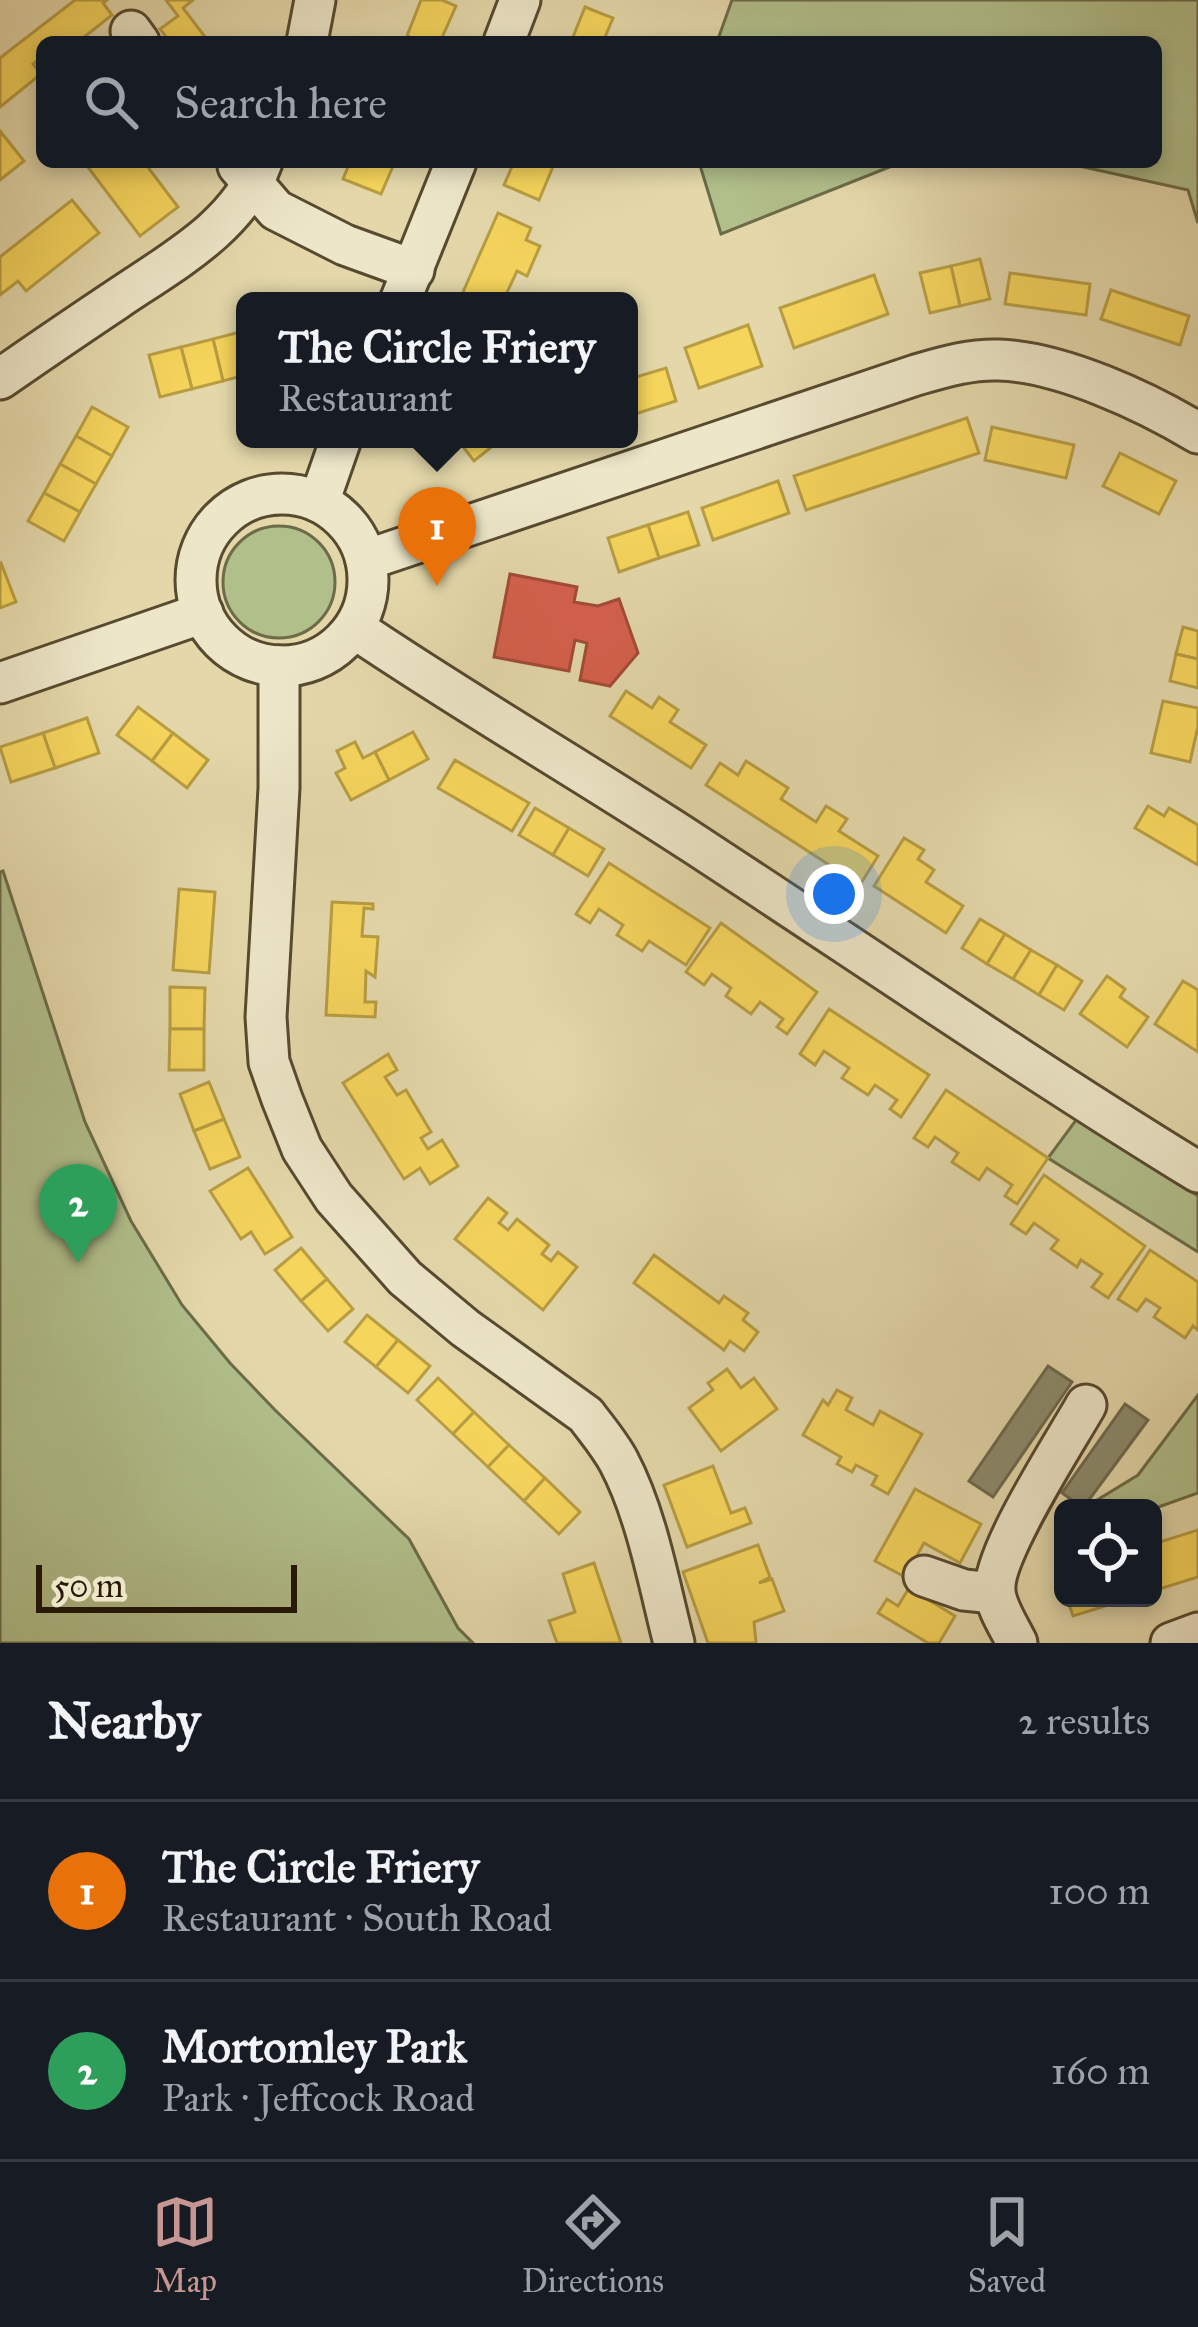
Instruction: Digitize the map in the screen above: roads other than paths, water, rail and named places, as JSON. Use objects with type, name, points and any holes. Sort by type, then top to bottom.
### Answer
[{"type":"street","points":[[309,36],[315,0]]},
{"type":"street","points":[[506,36],[520,0]]},
{"type":"street","points":[[0,379],[224,222],[250,170],[276,209],[345,244],[407,285],[454,168]]},
{"type":"street","points":[[366,560],[965,362],[1034,364],[1080,377],[1198,433]]},
{"type":"street","points":[[319,502],[338,448]]},
{"type":"street","points":[[291,494],[319,502],[357,536],[366,560],[364,607],[354,628],[334,649],[308,663],[255,662],[233,651],[202,614],[196,585],[200,555],[213,529],[234,508],[261,496],[291,494]]},
{"type":"street","points":[[0,683],[202,614]]},
{"type":"street","points":[[354,628],[1198,1172]]},
{"type":"street","points":[[279,666],[268,1062],[302,1149],[334,1198],[405,1278],[465,1328],[586,1415],[600,1433],[620,1462],[642,1523],[674,1643]]},
{"type":"street","points":[[1017,1643],[994,1593],[998,1566],[1086,1405]]},
{"type":"street","points":[[924,1576],[964,1590],[994,1593]]},
{"type":"street","points":[[1171,1643],[1198,1633]]},
{"type":"place","name":"The Circle Friery","points":[[437,586]]},
{"type":"place","name":"Mortomley Park","points":[[78,1263]]}]
